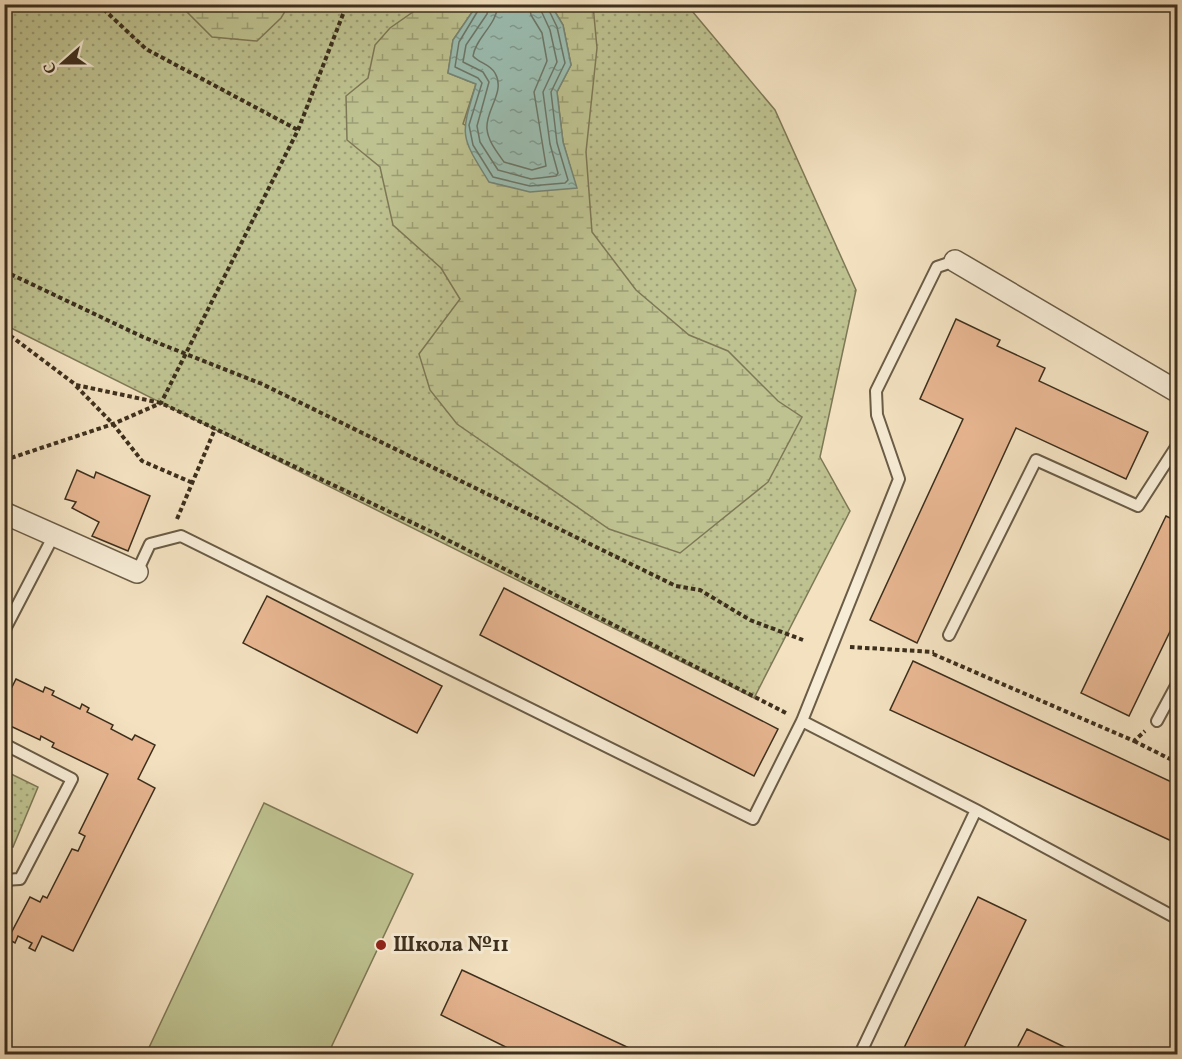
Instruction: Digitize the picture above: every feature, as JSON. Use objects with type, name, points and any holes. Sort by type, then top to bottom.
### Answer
[{"type":"street","points":[[955,261],[1178,392]]},
{"type":"street","points":[[4,513],[137,572]]},
{"type":"lane","points":[[137,572],[150,544],[181,536],[753,819],[802,721],[899,479],[878,415],[876,391],[937,267],[955,261]]},
{"type":"lane","points":[[949,635],[1036,460],[1138,506],[1178,444]]},
{"type":"lane","points":[[4,631],[54,535]]},
{"type":"lane","points":[[1157,721],[1178,682]]},
{"type":"lane","points":[[802,721],[976,810],[1178,919]]},
{"type":"lane","points":[[4,744],[72,779],[20,879],[4,880]]},
{"type":"lane","points":[[860,1054],[976,810]]},
{"type":"path","points":[[98,4],[146,49],[298,130]]},
{"type":"path","points":[[4,458],[8,459],[113,424],[160,403],[298,130],[347,4]]},
{"type":"path","points":[[4,272],[185,354],[262,384],[675,586],[700,590],[750,620],[803,640]]},
{"type":"path","points":[[4,331],[76,385],[113,424],[142,461],[193,483]]},
{"type":"path","points":[[76,385],[160,403],[434,533],[802,721]]},
{"type":"path","points":[[169,539],[215,429]]},
{"type":"path","points":[[933,654],[949,635]]},
{"type":"path","points":[[834,645],[933,654],[1134,741],[1178,763]]},
{"type":"path","points":[[1134,741],[1157,721]]},
{"type":"green space","points":[[4,5],[687,5],[775,110],[856,290],[820,457],[850,511],[754,698],[5,325]]},
{"type":"green space","points":[[180,5],[289,5],[281,18],[257,41],[212,37]]},
{"type":"green space","points":[[423,5],[477,5],[453,40],[448,73],[476,84],[463,124],[576,187],[563,142],[557,92],[571,65],[563,25],[551,5],[593,5],[597,48],[586,152],[592,232],[636,290],[689,335],[728,351],[778,401],[802,417],[768,482],[680,553],[609,529],[457,424],[430,390],[419,354],[460,299],[441,268],[393,225],[380,167],[347,140],[346,96],[368,78],[375,45],[390,28]]},
{"type":"green space","points":[[5,771],[38,787],[13,847],[5,844]]},
{"type":"green space","points":[[264,803],[413,874],[328,1054],[146,1054]]},
{"type":"water","points":[[477,5],[551,5],[563,25],[571,65],[557,92],[563,142],[577,188],[530,192],[489,182],[472,154],[465,126],[476,84],[448,73],[453,40]]},
{"type":"building","points":[[956,319],[1000,340],[997,346],[1045,368],[1039,381],[1148,432],[1126,479],[1016,428],[917,643],[870,620],[963,419],[920,399]]},
{"type":"building","points":[[77,470],[94,478],[96,472],[150,496],[128,551],[92,536],[99,522],[72,508],[76,502],[65,499]]},
{"type":"building","points":[[1166,516],[1178,522],[1178,615],[1129,716],[1081,693]]},
{"type":"building","points":[[504,588],[778,729],[754,776],[480,635]]},
{"type":"building","points":[[267,596],[442,686],[417,733],[243,643]]},
{"type":"building","points":[[913,661],[1178,785],[1178,844],[890,710]]},
{"type":"building","points":[[16,679],[43,692],[45,687],[54,691],[52,695],[80,709],[82,704],[89,708],[87,712],[113,725],[111,729],[132,740],[135,735],[155,745],[138,779],[155,788],[73,951],[42,936],[35,951],[29,948],[32,943],[18,936],[15,943],[8,939],[30,897],[40,902],[43,896],[47,898],[72,849],[78,851],[85,836],[79,833],[108,774],[52,747],[54,743],[41,736],[40,740],[4,723],[4,703]]},
{"type":"building","points":[[978,897],[1026,920],[961,1054],[901,1054]]},
{"type":"building","points":[[462,970],[642,1054],[520,1054],[441,1015]]},
{"type":"building","points":[[1027,1029],[1079,1054],[1014,1054]]},
{"type":"place","name":"Школа №11","points":[[381,945]]}]
